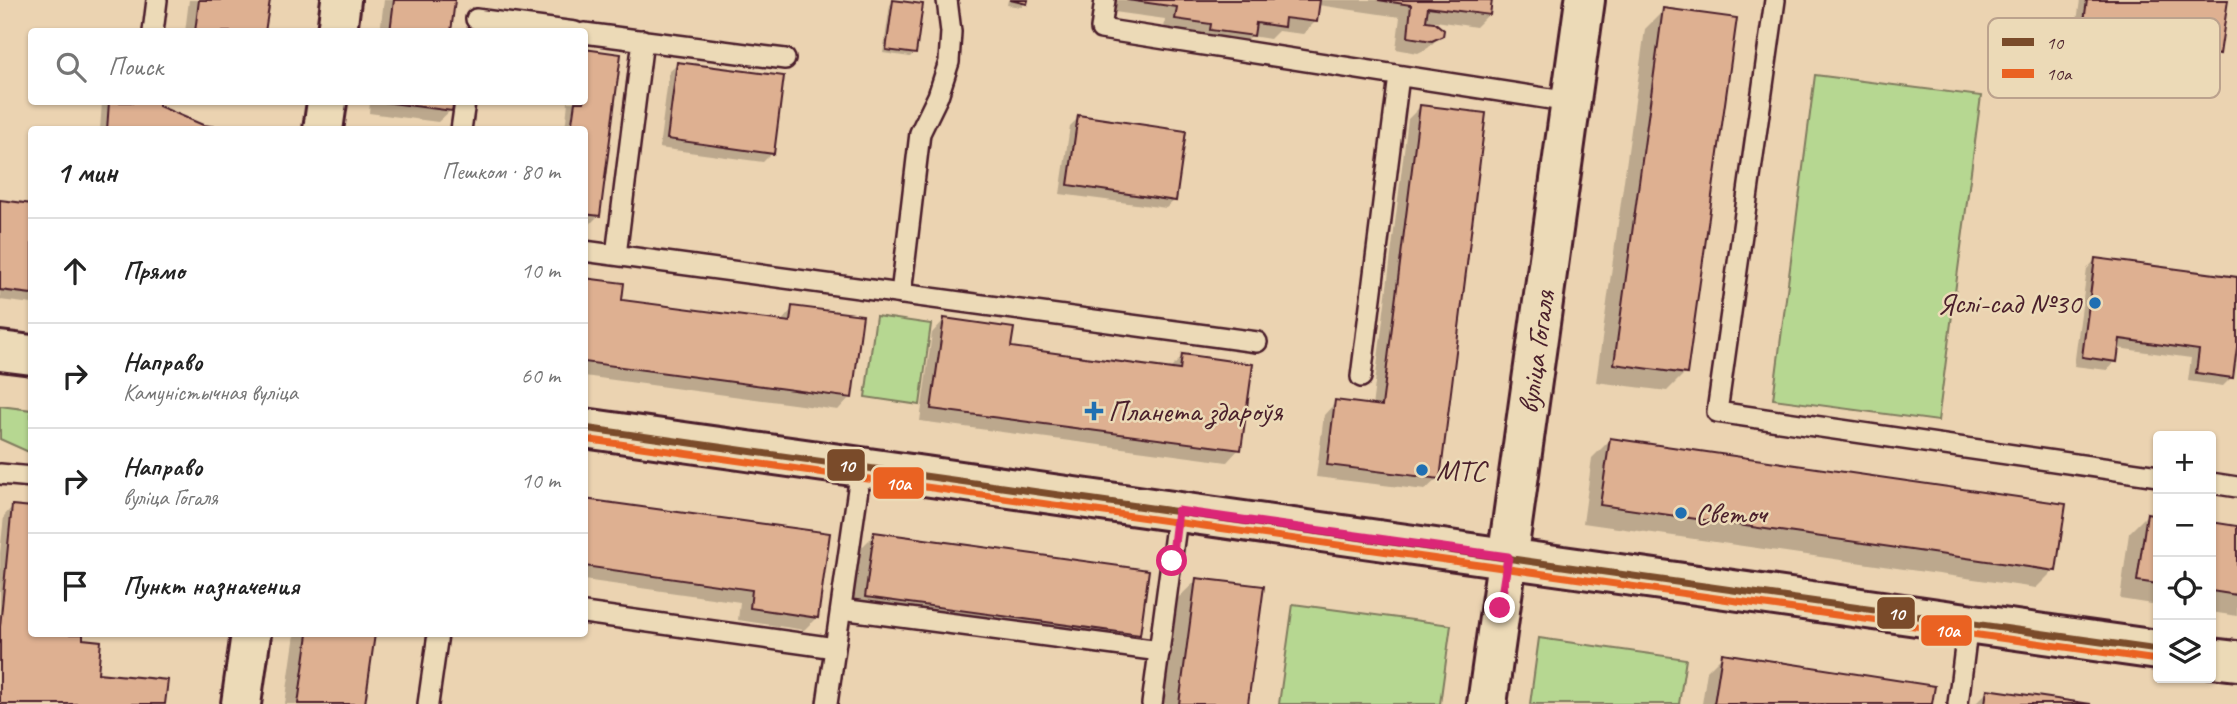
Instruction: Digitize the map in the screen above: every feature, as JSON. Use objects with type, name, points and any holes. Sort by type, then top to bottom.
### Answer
[{"type":"main road","points":[[338,28],[341,0]]},
{"type":"main road","name":"вуліца Гогаля","points":[[1487,704],[1585,0]]},
{"type":"main road","points":[[324,126],[327,105]]},
{"type":"main road","points":[[0,351],[28,354]]},
{"type":"main road","points":[[588,429],[2153,649]]},
{"type":"main road","points":[[241,704],[251,637]]},
{"type":"main road","points":[[2216,659],[2237,661]]},
{"type":"lane","points":[[154,28],[157,0]]},
{"type":"lane","points":[[901,294],[920,133],[938,96],[950,62],[951,32],[947,0]]},
{"type":"lane","points":[[1105,0],[1101,29],[1570,102]]},
{"type":"lane","points":[[1775,0],[1717,412],[2153,474]]},
{"type":"lane","points":[[477,17],[549,28]]},
{"type":"lane","points":[[588,33],[785,59]]},
{"type":"lane","points":[[616,255],[643,40]]},
{"type":"lane","points":[[1360,377],[1399,76]]},
{"type":"lane","points":[[462,126],[465,105]]},
{"type":"lane","points":[[588,252],[1257,342]]},
{"type":"lane","points":[[827,704],[861,468]]},
{"type":"lane","points":[[0,474],[28,477]]},
{"type":"lane","points":[[2216,484],[2237,487]]},
{"type":"lane","points":[[1152,704],[1178,511]]},
{"type":"lane","points":[[841,608],[1160,650]]},
{"type":"lane","points":[[588,614],[835,648]]},
{"type":"lane","points":[[1958,704],[1968,623]]},
{"type":"lane","points":[[428,704],[438,637]]},
{"type":"green space","points":[[1815,75],[1981,96],[1938,421],[1773,399]]},
{"type":"green space","points":[[876,316],[931,324],[920,405],[865,397]]},
{"type":"green space","points":[[0,406],[28,410],[28,452],[0,439]]},
{"type":"green space","points":[[1293,604],[1451,625],[1440,704],[1279,704]]},
{"type":"green space","points":[[1539,638],[1686,659],[1679,704],[1530,704]]},
{"type":"building","points":[[199,0],[270,0],[266,28],[196,28]]},
{"type":"building","points":[[394,0],[455,0],[452,28],[390,28]]},
{"type":"building","points":[[893,0],[923,4],[916,54],[886,50]]},
{"type":"building","points":[[1010,0],[1028,0],[1027,4]]},
{"type":"building","points":[[1127,0],[1320,0],[1317,22],[1285,18],[1284,27],[1256,23],[1254,36],[1210,30],[1211,24],[1175,19],[1177,7]]},
{"type":"building","points":[[1378,0],[1492,0],[1490,15],[1428,7],[1426,21],[1434,22],[1444,30],[1443,36],[1432,41],[1408,37],[1411,5]]},
{"type":"building","points":[[2087,0],[2228,0],[2220,54],[2220,18],[2084,18]]},
{"type":"building","points":[[1663,8],[1737,18],[1687,374],[1614,364]]},
{"type":"building","points":[[588,50],[621,54],[600,216],[588,214],[588,126],[572,126],[575,105],[588,105]]},
{"type":"building","points":[[677,62],[784,76],[774,154],[667,139]]},
{"type":"building","points":[[109,105],[159,105],[211,126],[107,126]]},
{"type":"building","points":[[407,105],[453,105],[452,111]]},
{"type":"building","points":[[1420,105],[1486,113],[1440,479],[1327,465],[1335,400],[1382,406]]},
{"type":"building","points":[[1078,115],[1186,131],[1176,201],[1068,185]]},
{"type":"building","points":[[0,200],[28,204],[28,294],[0,290]]},
{"type":"building","points":[[2095,258],[2237,277],[2237,347],[2233,378],[2196,373],[2199,350],[2120,339],[2117,362],[2082,357]]},
{"type":"building","points":[[588,278],[624,283],[622,300],[790,322],[792,306],[863,315],[852,398],[588,363]]},
{"type":"building","points":[[944,318],[1014,328],[1011,347],[1180,370],[1182,354],[1253,364],[1241,450],[931,409]]},
{"type":"building","points":[[1610,438],[2066,504],[2056,571],[1600,505]]},
{"type":"building","points":[[588,500],[830,533],[818,618],[750,608],[752,590],[588,567]]},
{"type":"building","points":[[12,505],[28,507],[28,637],[83,637],[101,641],[98,673],[168,680],[165,704],[0,704],[0,627]]},
{"type":"building","points":[[2147,513],[2153,514],[2153,583],[2137,581]]},
{"type":"building","points":[[2216,523],[2237,526],[2237,595],[2216,592]]},
{"type":"building","points":[[874,532],[1149,570],[1140,635],[865,597]]},
{"type":"building","points":[[1196,578],[1264,586],[1248,704],[1179,704]]},
{"type":"building","points":[[308,637],[375,637],[365,704],[298,704]]},
{"type":"building","points":[[1722,653],[1935,686],[1932,704],[1714,704]]},
{"type":"building","points":[[1987,689],[2091,704],[1985,704]]},
{"type":"transit line","name":"10","points":[[588,429],[2153,649]]},
{"type":"transit line","name":"10а","points":[[588,440],[2153,659]]},
{"type":"place","name":"Яслі-сад №30","points":[[2095,303]]},
{"type":"place","name":"Планета здароўя","points":[[1094,411]]},
{"type":"place","name":"МТС","points":[[1422,470]]},
{"type":"place","name":"Светоч","points":[[1681,513]]},
{"type":"route","points":[[1172,561],[1178,511],[1443,547],[1508,557],[1500,608]]}]
